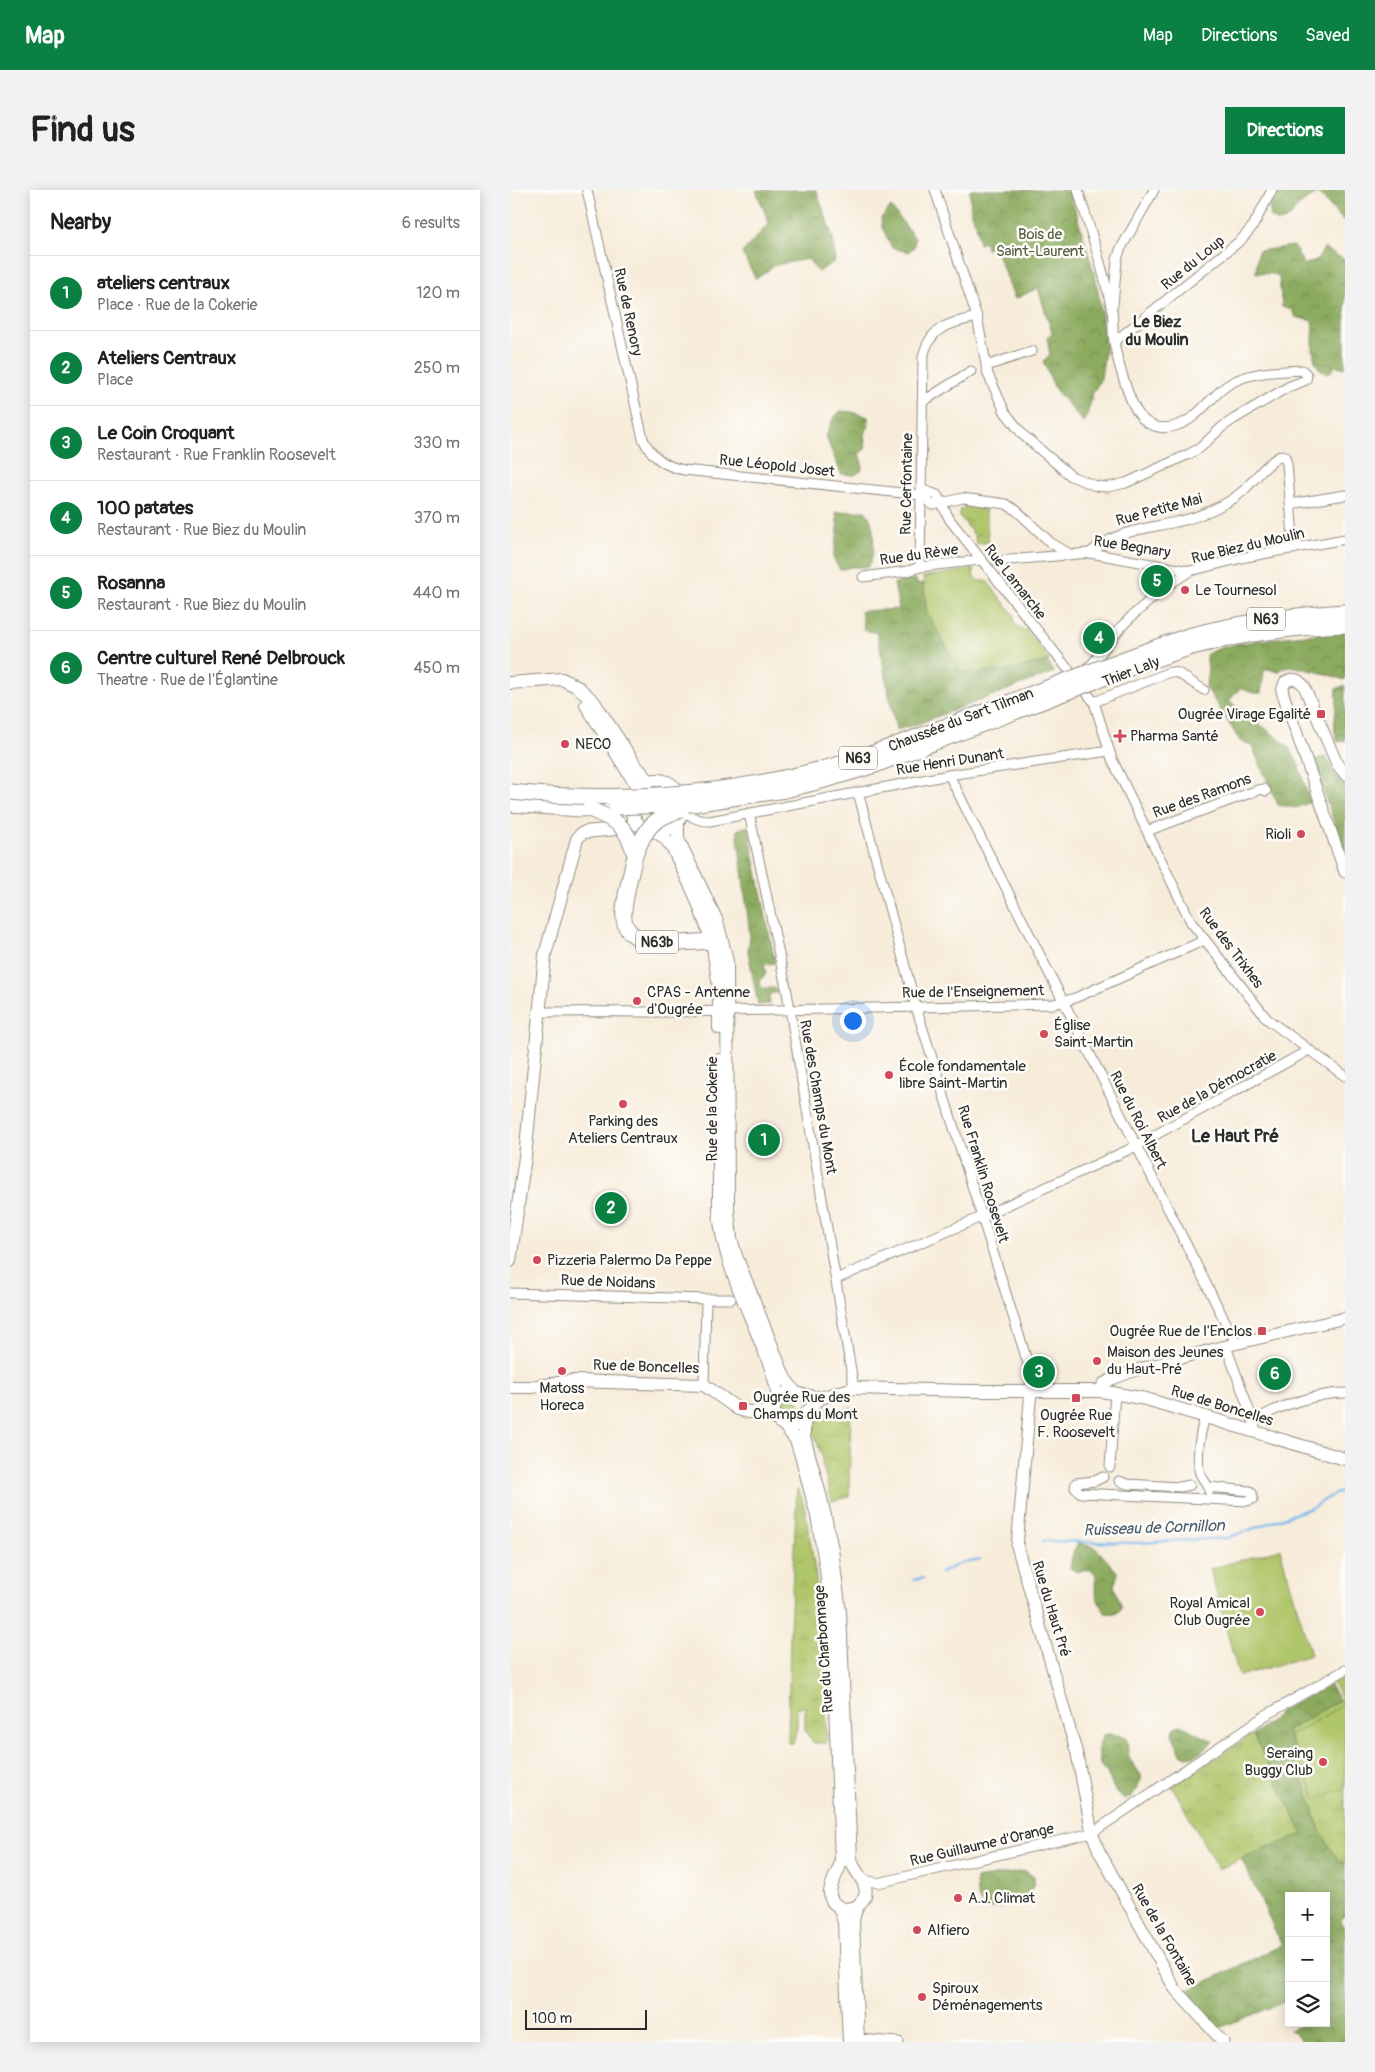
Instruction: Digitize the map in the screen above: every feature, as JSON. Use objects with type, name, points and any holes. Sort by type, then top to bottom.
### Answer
[{"type":"highway","name":"Chaussée du Sart Tilman","points":[[510,804],[588,809],[687,806],[785,790],[875,765],[1135,666],[1229,625],[1266,618],[1345,612]]},
{"type":"highway","name":"Chaussée du Sart Tilman","points":[[510,792],[565,796],[641,796],[698,792],[781,779],[871,754],[1131,655],[1190,641],[1304,626],[1345,625]]},
{"type":"highway","points":[[635,855],[650,825],[664,815],[687,806]]},
{"type":"highway","points":[[588,809],[608,817],[625,829],[631,838],[635,855]]},
{"type":"highway","name":"N63b","points":[[635,855],[624,909],[626,926],[633,936],[640,940],[651,942],[712,941]]},
{"type":"main road","points":[[510,683],[562,679],[586,694],[607,720],[636,766],[649,781]]},
{"type":"main road","points":[[548,681],[570,692],[586,705],[638,788]]},
{"type":"main road","points":[[510,1261],[527,1143],[538,1012],[545,955],[577,839],[585,832],[627,828],[637,822],[633,816],[631,803],[638,788],[649,781],[664,780],[673,785],[687,806],[678,822],[667,829],[654,831]]},
{"type":"main road","name":"Rue de la Cokerie","points":[[637,822],[640,826],[664,837],[672,847],[695,895],[712,941],[724,1011],[728,1209],[731,1238],[736,1256],[785,1379],[798,1394]]},
{"type":"main road","name":"Rue de la Cokerie","points":[[678,822],[679,842],[721,934],[727,966],[724,1011],[719,1211],[721,1234],[730,1266],[775,1379],[778,1398]]},
{"type":"main road","name":"Rue de Boncelles","points":[[510,1388],[573,1381],[704,1385],[721,1399],[738,1409],[748,1412],[774,1411]]},
{"type":"main road","name":"Rue de Boncelles","points":[[778,1398],[788,1392],[820,1398],[854,1388],[1101,1391],[1146,1399],[1205,1417],[1256,1427],[1345,1460]]},
{"type":"main road","points":[[798,1394],[807,1403],[806,1416]]},
{"type":"main road","points":[[778,1398],[774,1411],[777,1419],[784,1425],[794,1426],[806,1416],[820,1398]]},
{"type":"main road","name":"Rue du Charbonnage","points":[[806,1416],[804,1437],[821,1498],[836,1581],[842,1644],[851,1860],[865,1886],[865,1894]]},
{"type":"main road","name":"Rue du Charbonnage","points":[[784,1425],[796,1440],[805,1468],[821,1540],[829,1599],[841,1860],[830,1894],[833,1901],[839,1907],[844,1922],[855,2041]]},
{"type":"main road","points":[[835,1878],[846,1873],[852,1873],[860,1878]]},
{"type":"main road","points":[[855,2041],[853,1922],[858,1906],[865,1894]]},
{"type":"main road","points":[[839,1907],[849,1909],[858,1906]]},
{"type":"street","name":"Rue de Renory","points":[[587,190],[642,439]]},
{"type":"street","points":[[935,190],[977,317],[986,366],[1000,404],[1024,435],[1071,476],[1085,483],[1102,487],[1118,486],[1134,480],[1194,451],[1222,427],[1280,391],[1306,380],[1307,376],[1302,370],[1252,375],[1238,379],[1224,388],[1187,421],[1169,428],[1156,427],[1142,419],[1135,410],[1114,342],[1112,313],[1116,267],[1120,250],[1154,190]]},
{"type":"street","points":[[1078,190],[1099,259],[1112,313]]},
{"type":"street","name":"Rue du Loup","points":[[1114,342],[1242,240],[1254,226],[1272,190]]},
{"type":"street","name":"Rue Cerfontaine","points":[[920,567],[924,357],[934,334],[946,325],[977,317]]},
{"type":"street","points":[[986,366],[1032,351]]},
{"type":"street","points":[[922,402],[971,371]]},
{"type":"street","name":"Rue Léopold Joset","points":[[642,439],[654,456],[668,466],[675,468],[921,495]]},
{"type":"street","name":"Rue Petite Mai","points":[[1090,553],[1101,543],[1124,533],[1184,520],[1226,503],[1240,494],[1282,455],[1285,457],[1287,464],[1290,504]]},
{"type":"street","points":[[921,495],[933,505],[963,498],[1006,504],[1017,511],[1051,543],[1069,554]]},
{"type":"street","points":[[1294,548],[1290,504],[1345,495]]},
{"type":"street","name":"Rue Lamarche","points":[[940,503],[950,520],[980,560],[1072,675]]},
{"type":"street","name":"Rue Biez du Moulin","points":[[1072,675],[1092,664],[1122,626],[1167,586],[1190,571],[1246,557],[1345,539]]},
{"type":"street","name":"Rue Begnary","points":[[998,561],[1090,553],[1190,571]]},
{"type":"street","name":"Rue du Rèwe","points":[[862,578],[908,571],[920,567],[980,560]]},
{"type":"street","points":[[1154,564],[1167,586]]},
{"type":"street","name":"Thier Laly","points":[[1094,702],[1170,672],[1178,673],[1204,690]]},
{"type":"street","points":[[1072,675],[1094,702],[1109,751]]},
{"type":"street","points":[[1345,774],[1337,764],[1304,686],[1299,680],[1294,679],[1285,682],[1282,692],[1345,872]]},
{"type":"street","name":"Rue Henri Dunant","points":[[687,806],[692,818],[700,821],[719,820],[949,775],[1109,751]]},
{"type":"street","name":"Rue des Trixhes","points":[[1109,751],[1187,915],[1205,940],[1267,1018],[1345,1076]]},
{"type":"street","name":"Rue du Roi Albert","points":[[949,775],[1136,1146],[1231,1344],[1256,1427]]},
{"type":"street","name":"Rue des Ramons","points":[[1147,831],[1258,790],[1266,791]]},
{"type":"street","name":"Rue Franklin Roosevelt","points":[[858,792],[916,1007],[1030,1370],[1031,1391]]},
{"type":"street","name":"Rue des Champs du Mont","points":[[749,813],[780,952],[854,1388]]},
{"type":"street","name":"Rue de l'Enseignement","points":[[538,1012],[589,1011],[618,1013],[1064,1003],[1205,940]]},
{"type":"street","name":"Rue de la Démocratie","points":[[836,1279],[981,1217],[1136,1146],[1309,1050]]},
{"type":"street","name":"Rue de Noidans","points":[[510,1293],[731,1299]]},
{"type":"street","points":[[704,1385],[706,1299]]},
{"type":"street","points":[[1101,1391],[1107,1382],[1126,1373],[1231,1344],[1345,1318]]},
{"type":"street","name":"Rue du Haut Pré","points":[[1031,1391],[1017,1546],[1077,1754],[1092,1833]]},
{"type":"street","points":[[1101,1494],[1103,1477],[1110,1467],[1115,1393]]},
{"type":"street","points":[[1256,1427],[1280,1408],[1309,1399],[1345,1393]]},
{"type":"street","points":[[1189,1497],[1190,1485],[1199,1471],[1200,1435],[1205,1417]]},
{"type":"street","points":[[1110,1467],[1119,1481],[1127,1484],[1180,1488],[1190,1485]]},
{"type":"street","points":[[1199,1471],[1209,1486],[1208,1499]]},
{"type":"street","points":[[1103,1477],[1095,1481],[1078,1482],[1075,1485],[1077,1491],[1081,1493],[1251,1501],[1254,1496],[1250,1491],[1209,1486]]},
{"type":"street","points":[[1118,1494],[1119,1481]]},
{"type":"street","points":[[1092,1833],[1272,1712],[1345,1670]]},
{"type":"street","name":"Rue Guillaume d'Orange","points":[[865,1894],[878,1883],[1092,1833]]},
{"type":"street","name":"Rue de la Fontaine","points":[[1092,1833],[1099,1851],[1175,1989],[1223,2042]]},
{"type":"street","name":"Rue Guillaume d'Orange","points":[[860,1878],[878,1883]]},
{"type":"street","points":[[855,2041],[899,2042]]},
{"type":"green space","points":[[756,190],[816,190],[833,237],[835,261],[818,272],[808,259],[775,265],[756,279],[742,253],[769,223]]},
{"type":"green space","name":"Bois de Saint-Laurent","points":[[970,190],[1069,190],[1096,279],[1106,345],[1101,378],[1093,393],[1083,422],[1055,389],[1043,361],[1050,355],[1047,337],[1052,333],[1038,288],[1015,299],[998,256],[997,247],[986,249],[985,242],[979,244],[976,223],[971,214]]},
{"type":"green space","points":[[1277,190],[1345,190],[1345,222],[1318,193],[1302,203],[1289,217],[1278,222],[1271,217],[1269,203]]},
{"type":"green space","points":[[891,207],[915,238],[914,247],[908,252],[892,248],[882,227],[881,218]]},
{"type":"green space","points":[[1294,246],[1304,265],[1318,259],[1324,248],[1345,260],[1345,368],[1336,366],[1328,374],[1321,370],[1314,358],[1312,321],[1295,317],[1292,310],[1282,307],[1279,278],[1275,274],[1256,273],[1258,251]]},
{"type":"green space","points":[[841,411],[868,417],[869,426],[864,434],[866,448],[859,454],[862,470],[855,475],[841,474],[826,437],[833,419]]},
{"type":"green space","points":[[966,507],[985,509],[989,542],[976,544],[975,536],[959,515],[960,510]]},
{"type":"green space","points":[[865,511],[871,522],[874,538],[871,562],[868,567],[850,567],[840,570],[833,558],[838,531],[836,512]]},
{"type":"green space","points":[[973,569],[974,578],[980,581],[987,581],[1014,615],[1014,622],[1018,627],[1027,631],[1050,660],[1005,671],[961,672],[927,613],[923,577]]},
{"type":"green space","points":[[916,579],[917,584],[923,583],[927,613],[996,670],[1005,671],[1047,661],[1054,672],[915,725],[896,730],[877,633],[864,630],[861,611],[899,609],[894,583]]},
{"type":"green space","points":[[1345,632],[1345,680],[1291,666],[1285,667],[1278,672],[1268,669],[1264,671],[1261,693],[1253,693],[1240,688],[1229,701],[1287,745],[1298,763],[1310,802],[1296,808],[1278,805],[1252,746],[1240,741],[1206,687],[1208,668],[1206,655],[1231,645],[1294,636]]},
{"type":"green space","points":[[1345,685],[1345,741],[1338,742],[1335,730],[1336,689]]},
{"type":"green space","points":[[1326,757],[1333,771],[1345,786],[1345,854],[1313,760]]},
{"type":"green space","points":[[748,826],[775,963],[764,965],[766,974],[760,980],[761,988],[774,988],[780,992],[769,994],[770,1004],[758,1005],[748,951],[750,935],[737,830]]},
{"type":"green space","points":[[787,1398],[798,1400],[802,1411],[795,1419],[785,1419],[780,1413],[779,1406]]},
{"type":"green space","points":[[851,1407],[849,1497],[832,1501],[822,1456],[813,1431],[822,1412],[826,1409],[838,1412]]},
{"type":"green space","points":[[797,1489],[805,1508],[813,1556],[822,1636],[827,1743],[814,1743],[805,1731],[805,1707],[797,1707],[797,1727],[793,1743],[788,1743],[790,1631]]},
{"type":"green space","points":[[1078,1543],[1095,1547],[1118,1573],[1114,1586],[1122,1608],[1116,1614],[1105,1613],[1096,1595],[1096,1575],[1092,1571],[1082,1570],[1077,1572],[1070,1568],[1073,1552]]},
{"type":"green space","name":"Royal Amical Club Ougrée","points":[[1280,1549],[1311,1655],[1239,1676],[1210,1569]]},
{"type":"green space","name":"Seraing Buggy Club","points":[[1345,1676],[1345,1787],[1316,1799],[1290,1736],[1344,1704],[1333,1683]]},
{"type":"green space","points":[[1330,1685],[1339,1700],[1287,1731],[1320,1831],[1338,1860],[1345,1864],[1345,1915],[1340,1920],[1345,1930],[1345,2042],[1303,2042],[1290,2030],[1297,2027],[1330,2027],[1330,1892],[1285,1892],[1285,2002],[1217,2029],[1187,1991],[1282,1945],[1242,1860],[1246,1856],[1303,1834],[1253,1734],[1275,1718],[1282,1710]]},
{"type":"green space","points":[[1345,1697],[1345,1864],[1338,1860],[1320,1831],[1287,1731]]},
{"type":"green space","points":[[1180,1725],[1213,1741],[1201,1752],[1194,1756],[1186,1757],[1181,1754],[1172,1734],[1175,1727]]},
{"type":"green space","points":[[1253,1734],[1304,1834],[1218,1869],[1172,1786]]},
{"type":"green space","points":[[1103,1735],[1124,1736],[1127,1741],[1129,1758],[1141,1775],[1141,1780],[1131,1798],[1124,1799],[1115,1791],[1107,1773],[1100,1765],[1098,1747]]},
{"type":"green space","points":[[1025,1871],[1034,1877],[1034,1883],[1027,1894],[1021,1899],[1000,1907],[992,1908],[982,1905],[977,1896],[976,1879]]},
{"type":"waterway","name":"Ruisseau de Cornillon","points":[[1043,1541],[1136,1543],[1227,1538],[1311,1508],[1345,1488]]},
{"type":"waterway","name":"Ruisseau de Cornillon","points":[[941,1573],[961,1563],[980,1559]]},
{"type":"waterway","name":"Ruisseau de Cornillon","points":[[914,1580],[923,1578]]},
{"type":"place","name":"Rosanna","points":[[1157,581]]},
{"type":"place","name":"Le Tournesol","points":[[1185,590]]},
{"type":"place","name":"100 patates","points":[[1099,638]]},
{"type":"place","name":"Ougrée Virage Egalité","points":[[1321,714]]},
{"type":"place","name":"Pharma Santé","points":[[1120,736]]},
{"type":"place","name":"NECO","points":[[565,744]]},
{"type":"place","name":"Rioli","points":[[1301,834]]},
{"type":"place","name":"CPAS - Antenne d'Ougrée","points":[[637,1001]]},
{"type":"place","name":"Église Saint-Martin","points":[[1044,1034]]},
{"type":"place","name":"École fondamentale libre Saint-Martin","points":[[889,1075]]},
{"type":"place","name":"Parking des Ateliers Centraux","points":[[623,1104]]},
{"type":"place","name":"ateliers centraux","points":[[764,1140]]},
{"type":"place","name":"Ateliers Centraux","points":[[611,1208]]},
{"type":"place","name":"Pizzeria Palermo Da Peppe","points":[[537,1260]]},
{"type":"place","name":"Ougrée Rue de l'Enclos","points":[[1262,1331]]},
{"type":"place","name":"Maison des Jeunes du Haut-Pré","points":[[1097,1361]]},
{"type":"place","name":"Matoss Horeca","points":[[562,1371]]},
{"type":"place","name":"Le Coin Croquant","points":[[1039,1372]]},
{"type":"place","name":"Centre culturel René Delbrouck","points":[[1275,1374]]},
{"type":"place","name":"Ougrée Rue F. Roosevelt","points":[[1076,1398]]},
{"type":"place","name":"Ougrée Rue des Champs du Mont","points":[[743,1406]]},
{"type":"place","name":"Royal Amical Club Ougrée","points":[[1260,1612]]},
{"type":"place","name":"Seraing Buggy Club","points":[[1323,1762]]},
{"type":"place","name":"A.J. Climat","points":[[958,1898]]},
{"type":"place","name":"Alfiero","points":[[917,1930]]},
{"type":"place","name":"Spiroux Déménagements","points":[[922,1997]]},
{"type":"district","name":"Le Biez du Moulin","points":[[1157,331]]},
{"type":"district","name":"Le Haut Pré","points":[[1235,1136]]}]
